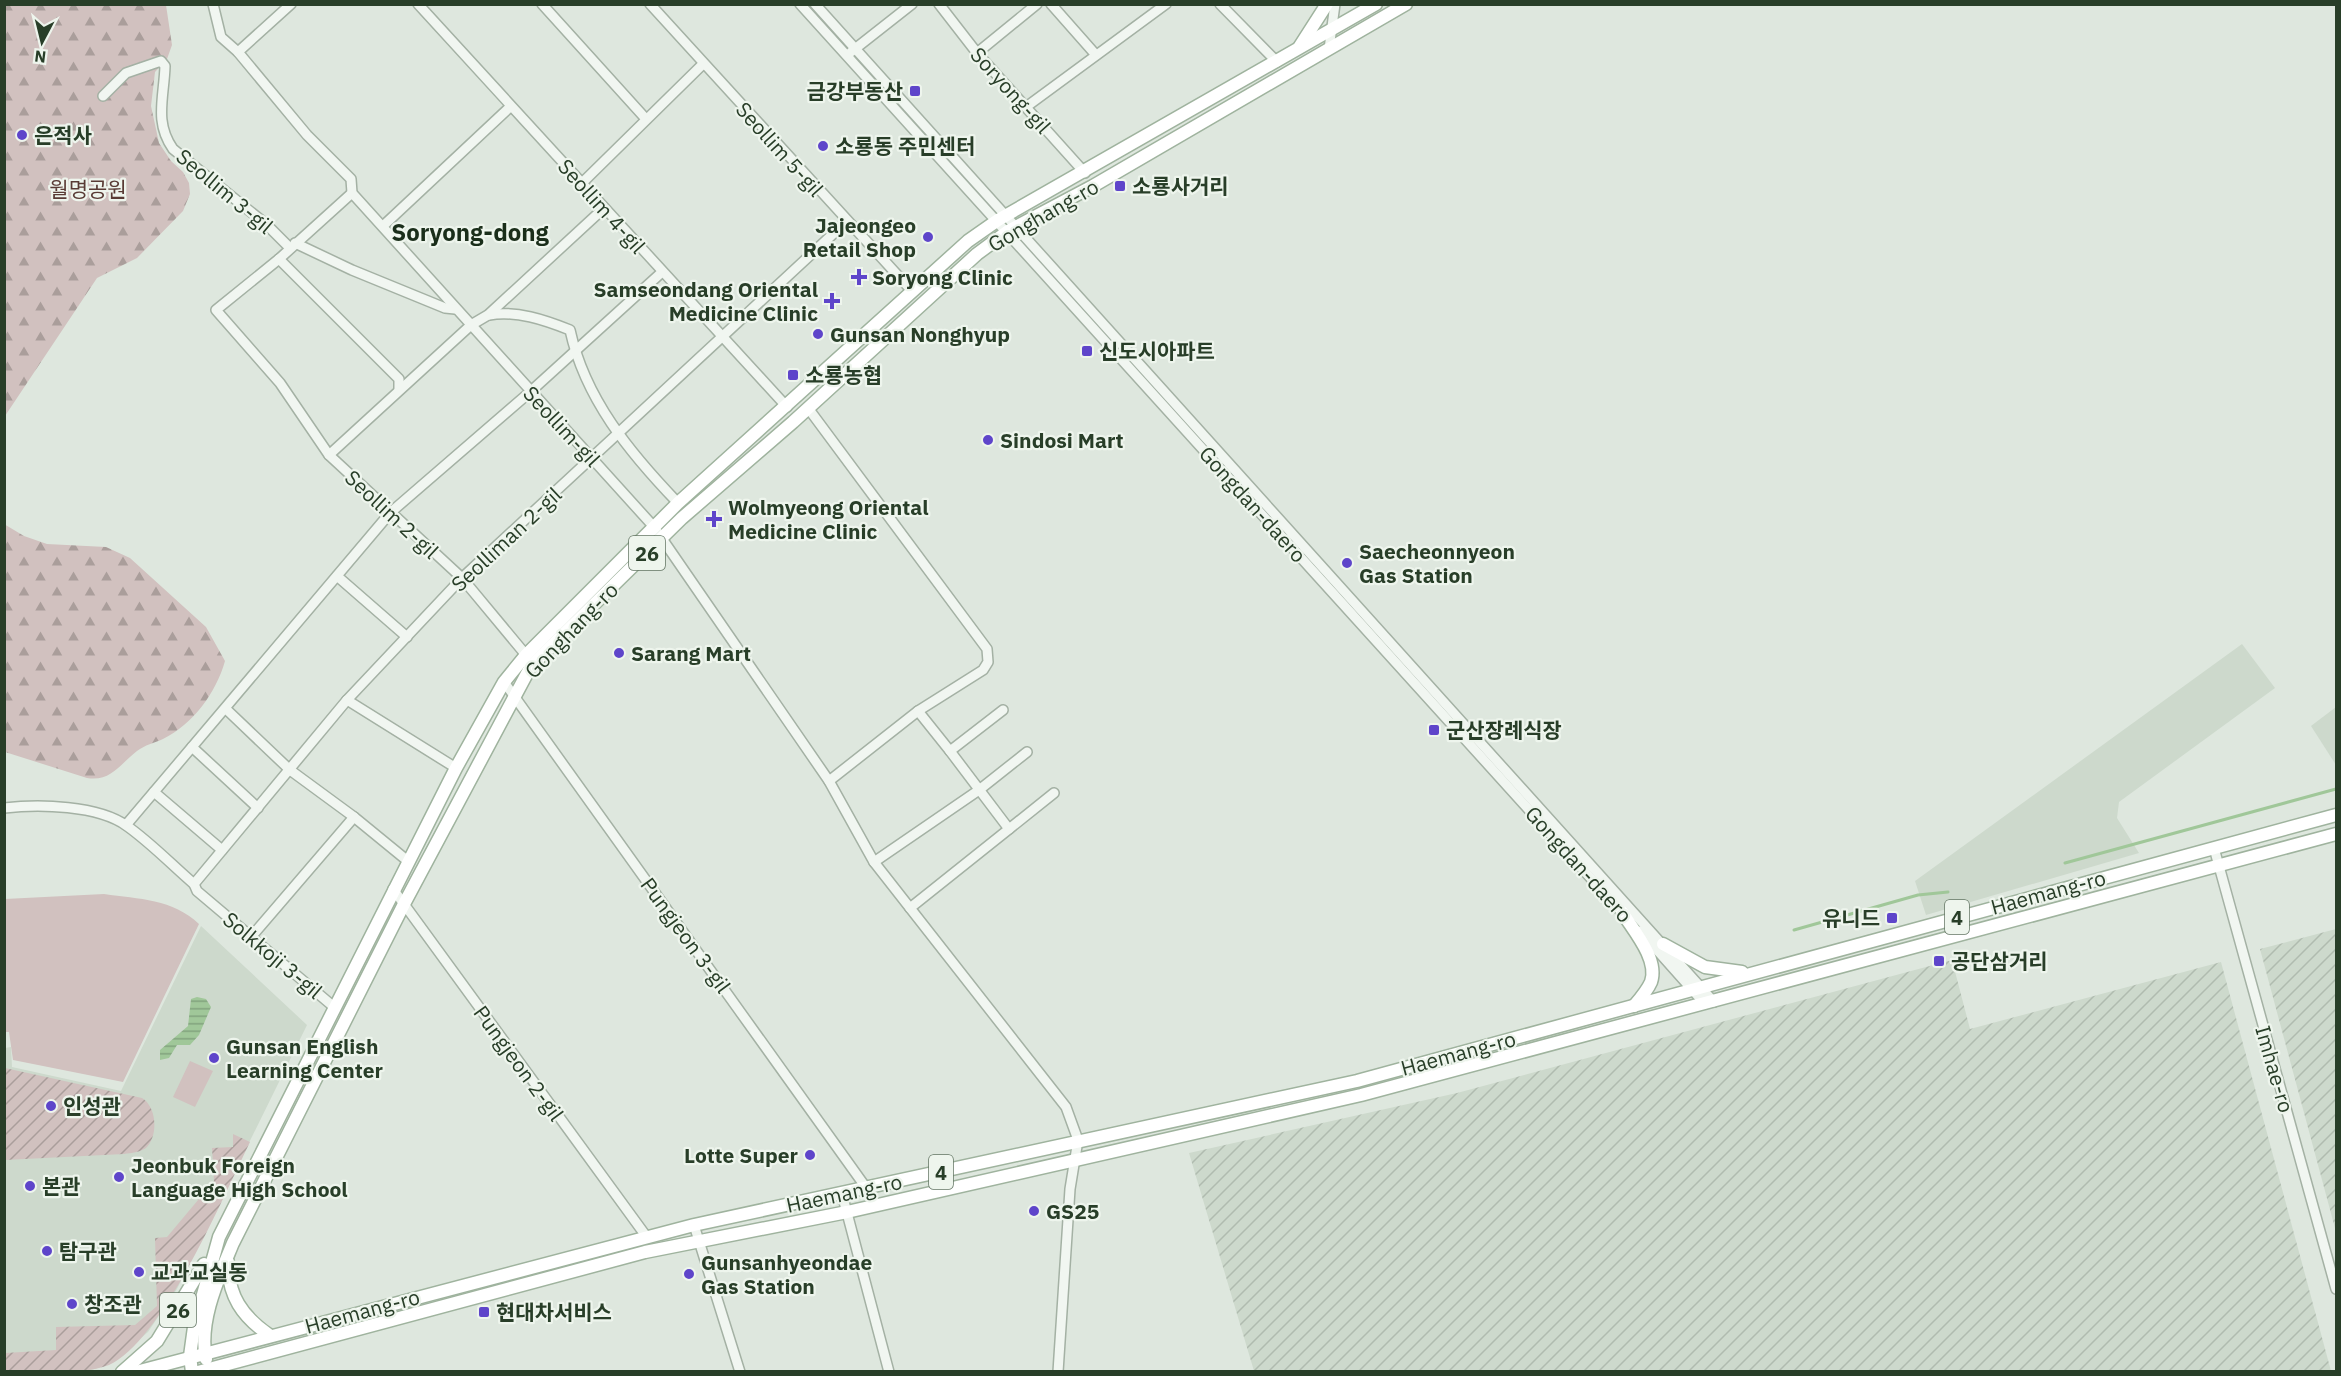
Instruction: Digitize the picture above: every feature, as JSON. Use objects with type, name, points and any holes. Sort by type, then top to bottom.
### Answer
[{"type":"main road","points":[[1298,50],[1327,4]]},
{"type":"main road","name":"Gonghang-ro","points":[[203,1370],[206,1327],[219,1278],[228,1255],[404,904],[531,666],[660,539],[977,254],[1013,229],[1093,186],[1406,4]]},
{"type":"main road","name":"Gonghang-ro","points":[[192,1371],[190,1356],[194,1327],[219,1237],[456,768],[504,682],[526,655],[678,503],[968,242],[1003,218],[1298,50],[1368,5]]},
{"type":"main road","name":"4","points":[[2214,848],[2337,815]]},
{"type":"main road","name":"4","points":[[2219,866],[2337,834]]},
{"type":"main road","name":"Haemang-ro","points":[[136,1371],[646,1236],[1357,1081],[1697,989],[1758,970],[2214,848]]},
{"type":"main road","name":"Haemang-ro","points":[[203,1370],[645,1252],[847,1212],[1361,1095],[2219,866]]},
{"type":"main road","points":[[1622,912],[1648,954],[1651,968],[1652,980],[1634,1006]]},
{"type":"main road","points":[[1663,944],[1705,967],[1736,972],[1758,970]]},
{"type":"main road","name":"26","points":[[122,1371],[139,1359],[167,1328],[219,1237]]},
{"type":"main road","points":[[228,1255],[228,1276],[236,1302],[253,1324],[269,1335]]},
{"type":"street","name":"Seollim-gil","points":[[213,4],[221,37],[238,52],[307,135],[351,179],[352,193],[654,527],[660,539],[830,781],[874,862],[1066,1107],[1078,1140]]},
{"type":"street","points":[[238,52],[291,4]]},
{"type":"street","name":"Seollim 4-gil","points":[[418,4],[661,273],[787,407]]},
{"type":"street","points":[[425,12],[433,4]]},
{"type":"street","points":[[542,4],[646,119]]},
{"type":"street","name":"Seollim 5-gil","points":[[650,4],[912,291]]},
{"type":"street","name":"Gongdan-daero","points":[[800,4],[1003,218]]},
{"type":"street","name":"Gongdan-daero","points":[[815,4],[1003,218],[1663,944],[1709,1003]]},
{"type":"street","points":[[847,56],[912,4]]},
{"type":"street","name":"Soryong-gil","points":[[939,4],[976,53],[1085,173]]},
{"type":"street","points":[[976,53],[1037,4]]},
{"type":"street","points":[[1051,4],[1096,56]]},
{"type":"street","points":[[1026,107],[1166,4]]},
{"type":"street","points":[[1220,4],[1277,62]]},
{"type":"street","points":[[1329,50],[1335,4]]},
{"type":"street","name":"Seollim 3-gil","points":[[103,96],[126,73],[161,61],[165,66],[163,135],[173,149],[292,246],[445,308],[455,309]]},
{"type":"street","points":[[582,183],[703,64]]},
{"type":"street","points":[[383,226],[510,107]]},
{"type":"street","points":[[292,246],[352,193]]},
{"type":"street","points":[[399,389],[471,325],[489,315],[604,208]]},
{"type":"street","name":"Seolliman 2-gil","points":[[194,884],[347,700],[462,578],[847,221]]},
{"type":"street","name":"Gongdan-daero","points":[[1013,229],[1622,912],[1697,989]]},
{"type":"street","name":"Seollim 2-gil","points":[[292,246],[216,310],[280,383],[329,455],[462,578],[526,655]]},
{"type":"street","points":[[279,259],[399,379],[399,389]]},
{"type":"street","points":[[4,808],[60,807],[91,812],[126,825],[390,513],[530,392],[661,273]]},
{"type":"street","points":[[489,315],[500,313],[530,317],[570,330],[575,351],[592,393],[618,435],[678,503]]},
{"type":"street","name":"Seollim 2-gil","points":[[329,455],[399,389]]},
{"type":"street","points":[[808,408],[987,649],[988,662],[983,670],[918,711],[830,781]]},
{"type":"street","points":[[337,576],[406,637]]},
{"type":"street","name":"Pungjeon 3-gil","points":[[504,682],[867,1189]]},
{"type":"street","points":[[347,700],[456,768]]},
{"type":"street","points":[[226,708],[290,770],[354,817],[409,862]]},
{"type":"street","points":[[950,751],[1003,710]]},
{"type":"street","points":[[918,711],[1009,829]]},
{"type":"street","points":[[192,747],[258,808]]},
{"type":"street","points":[[874,862],[979,790],[1027,752]]},
{"type":"street","points":[[154,792],[222,850]]},
{"type":"street","points":[[910,908],[1054,793]]},
{"type":"street","points":[[251,937],[354,817]]},
{"type":"street","name":"Solkkoji 3-gil","points":[[126,825],[194,884],[197,891],[334,1007]]},
{"type":"street","name":"Imhae-ro","points":[[2214,848],[2337,1290]]},
{"type":"street","name":"Pungjeon 2-gil","points":[[393,889],[646,1236]]},
{"type":"street","points":[[1058,1371],[1070,1189],[1078,1140]]},
{"type":"street","points":[[842,1194],[889,1371]]},
{"type":"street","points":[[694,1225],[740,1371]]},
{"type":"shaded area","points":[[2242,644],[2275,688],[2119,802],[2117,818],[2139,853],[1926,915],[1915,881]]},
{"type":"shaded area","points":[[2336,707],[2336,765],[2311,726]]},
{"type":"shaded area","name":"Jeonbuk Foreign Language High School","points":[[201,926],[307,1025],[177,1289],[148,1332],[110,1364],[88,1371],[5,1372],[5,1048],[11,1047],[12,1067],[121,1091]]},
{"type":"shaded area","points":[[2336,929],[2336,1232],[2260,949]]},
{"type":"shaded area","points":[[1952,960],[1970,1029],[2221,962],[2331,1371],[1254,1371],[1189,1153],[1457,1093]]},
{"type":"shaded area","points":[[197,997],[206,999],[211,1007],[199,1035],[190,1045],[177,1045],[169,1058],[160,1060],[160,1050],[188,1026],[191,999]]},
{"type":"green space","name":"월명공원","points":[[5,5],[166,5],[172,45],[167,59],[155,72],[151,106],[159,143],[171,161],[183,172],[189,183],[190,194],[183,211],[137,258],[97,278],[5,416]]},
{"type":"green space","points":[[4,524],[24,536],[47,544],[106,547],[130,558],[206,627],[225,661],[209,696],[184,725],[163,739],[140,749],[109,775],[95,779],[87,778],[5,752]]},
{"type":"green space","points":[[104,894],[167,905],[178,909],[199,924],[123,1082],[13,1060],[9,1032],[5,1032],[5,899]]},
{"type":"green space","points":[[190,1061],[213,1071],[195,1107],[173,1097]]},
{"type":"green space","points":[[5,1068],[142,1098],[147,1102],[153,1114],[154,1128],[151,1141],[142,1150],[124,1154],[5,1160]]},
{"type":"green space","points":[[233,1134],[250,1142],[224,1197],[190,1265],[170,1298],[150,1327],[129,1350],[109,1365],[85,1371],[5,1371],[5,1353],[56,1350],[56,1327],[135,1325],[157,1306],[155,1238],[167,1237],[214,1181],[212,1148],[233,1147]]},
{"type":"waterway","points":[[2065,863],[2336,789]]},
{"type":"waterway","points":[[1794,930],[1918,895],[1948,892]]},
{"type":"place","name":"금강부동산","points":[[915,91]]},
{"type":"place","name":"은적사","points":[[22,135]]},
{"type":"place","name":"소룡동 주민센터","points":[[823,146]]},
{"type":"place","name":"소룡사거리","points":[[1120,186]]},
{"type":"place","name":"Jajeongeo Retail Shop","points":[[928,237]]},
{"type":"place","name":"Soryong Clinic","points":[[859,277]]},
{"type":"place","name":"Samseondang Oriental Medicine Clinic","points":[[832,301]]},
{"type":"place","name":"Gunsan Nonghyup","points":[[818,334]]},
{"type":"place","name":"신도시아파트","points":[[1087,351]]},
{"type":"place","name":"소룡농협","points":[[793,375]]},
{"type":"place","name":"Sindosi Mart","points":[[988,440]]},
{"type":"place","name":"Wolmyeong Oriental Medicine Clinic","points":[[714,519]]},
{"type":"place","name":"Saecheonnyeon Gas Station","points":[[1347,563]]},
{"type":"place","name":"Sarang Mart","points":[[619,653]]},
{"type":"place","name":"군산장례식장","points":[[1434,730]]},
{"type":"place","name":"유니드","points":[[1892,918]]},
{"type":"place","name":"공단삼거리","points":[[1939,961]]},
{"type":"place","name":"Gunsan English Learning Center","points":[[214,1058]]},
{"type":"place","name":"인성관","points":[[51,1106]]},
{"type":"place","name":"Lotte Super","points":[[810,1155]]},
{"type":"place","name":"Jeonbuk Foreign Language High School","points":[[119,1177]]},
{"type":"place","name":"본관","points":[[30,1186]]},
{"type":"place","name":"GS25","points":[[1034,1211]]},
{"type":"place","name":"탐구관","points":[[47,1251]]},
{"type":"place","name":"교과교실동","points":[[139,1272]]},
{"type":"place","name":"Gunsanhyeondae Gas Station","points":[[689,1274]]},
{"type":"place","name":"창조관","points":[[72,1304]]},
{"type":"place","name":"현대차서비스","points":[[484,1312]]},
{"type":"district","name":"Soryong-dong","points":[[470,232]]}]
